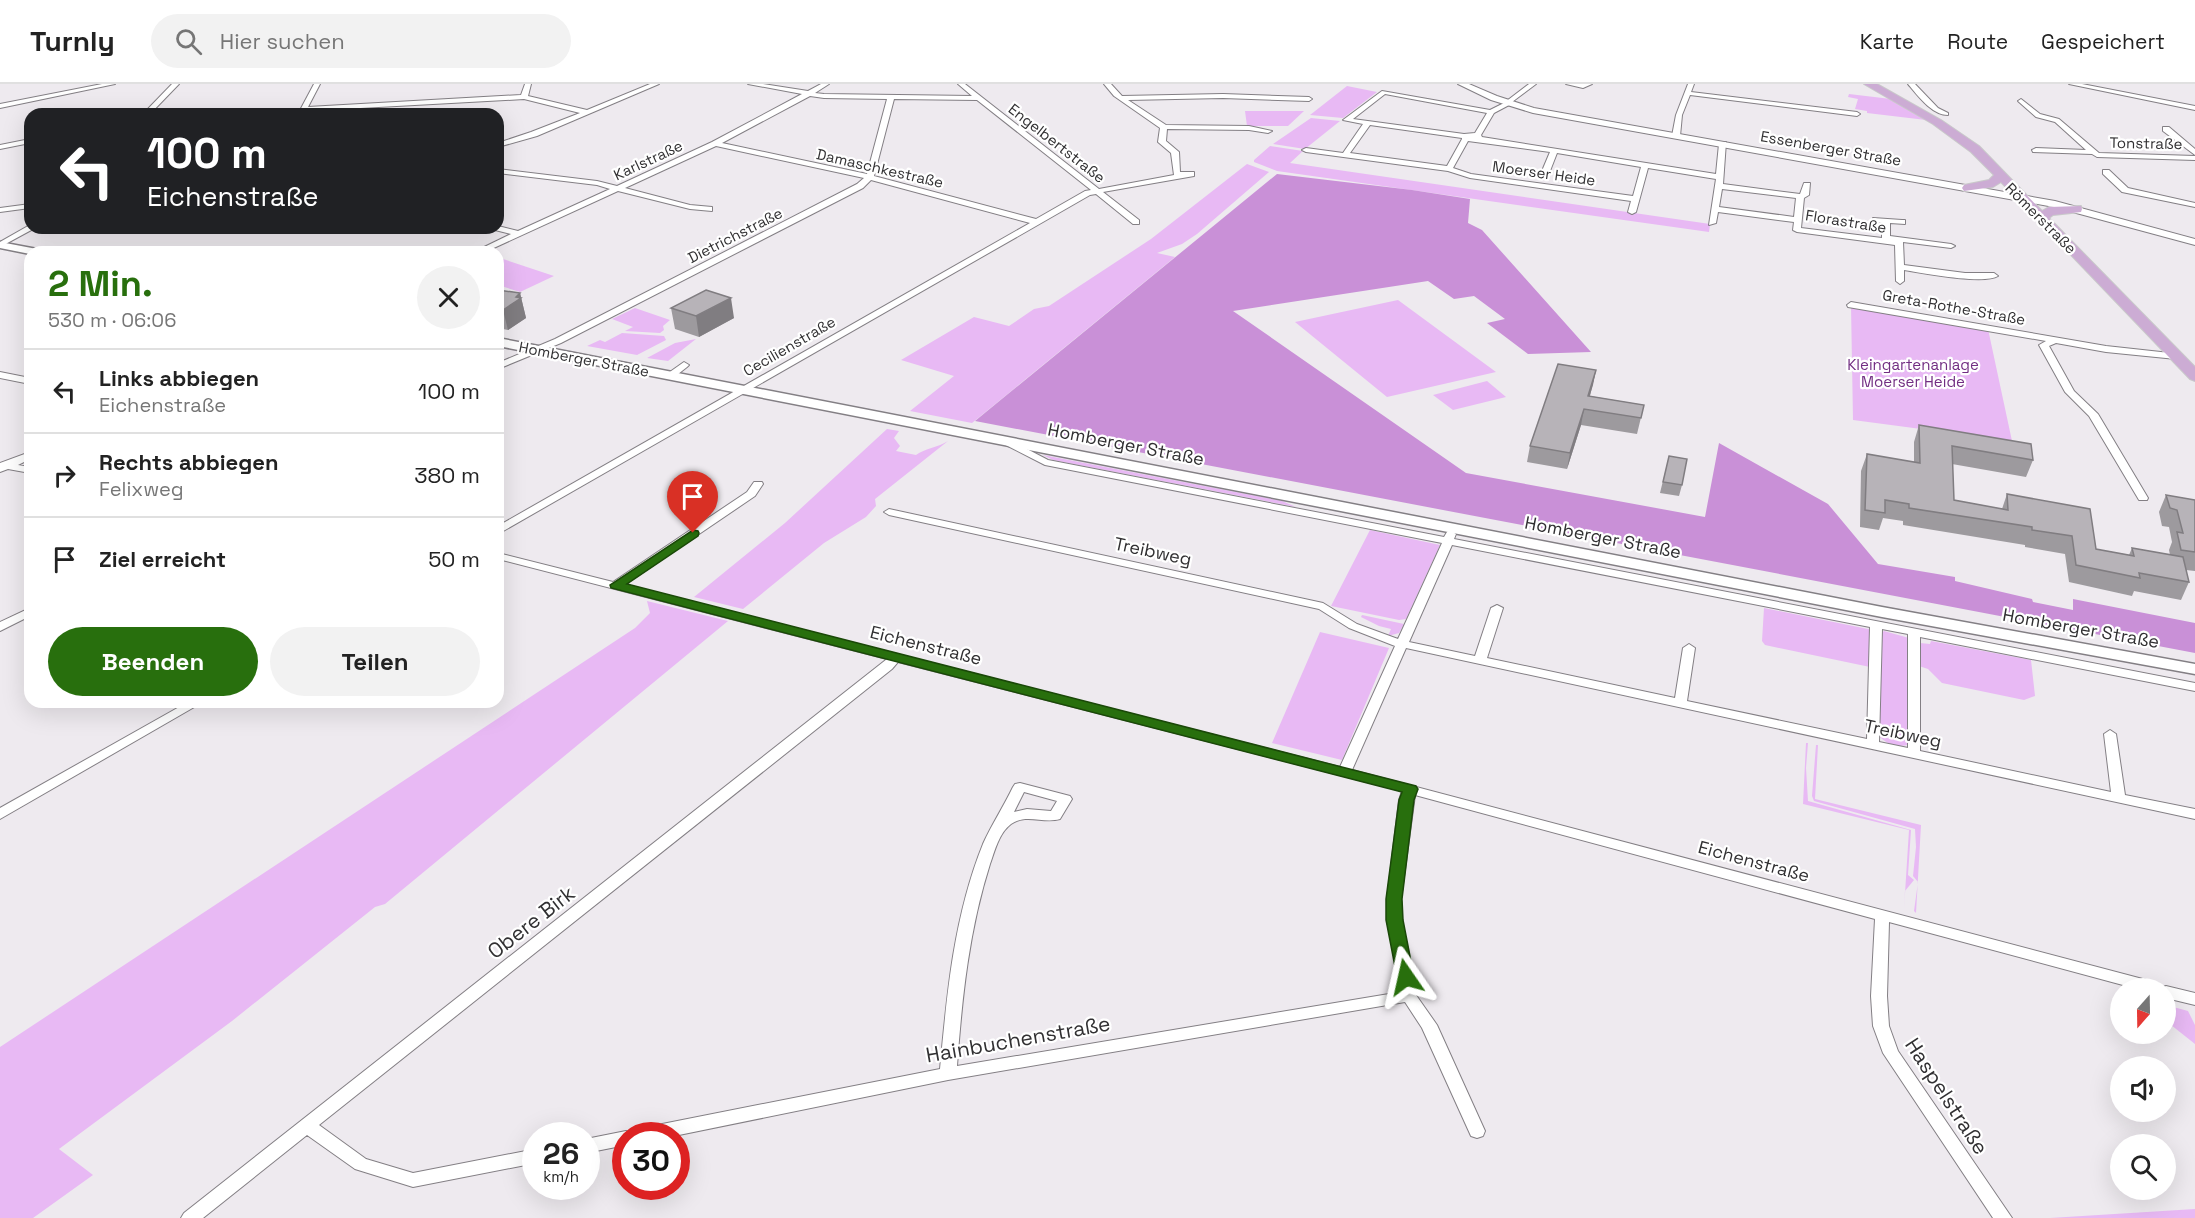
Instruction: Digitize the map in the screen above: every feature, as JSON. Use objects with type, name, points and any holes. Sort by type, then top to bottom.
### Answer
[{"type":"main road","name":"Römerstraße","points":[[1869,84],[1956,135],[1975,149],[2019,197],[2195,376]]},
{"type":"main road","points":[[1968,188],[1993,183],[2000,176]]},
{"type":"main road","points":[[2042,219],[2049,211],[2076,209]]},
{"type":"main road","points":[[0,245],[24,250]]},
{"type":"main road","name":"Homberger Straße","points":[[504,343],[1005,441],[1451,534],[2195,669]]},
{"type":"street","points":[[70,84],[78,90]]},
{"type":"street","points":[[0,106],[112,84]]},
{"type":"street","points":[[152,108],[176,84]]},
{"type":"street","points":[[304,108],[317,84]]},
{"type":"street","points":[[524,97],[528,84]]},
{"type":"street","points":[[504,143],[534,134],[656,84]]},
{"type":"street","points":[[751,84],[806,94],[891,98],[979,98]]},
{"type":"street","name":"Karlstraße","points":[[491,246],[715,144],[826,84]]},
{"type":"street","name":"Engelbertstraße","points":[[961,84],[1136,222]]},
{"type":"street","points":[[1107,84],[1109,90],[1164,127],[1250,128],[1268,131]]},
{"type":"street","name":"Essenberger Straße","points":[[1462,84],[1508,103],[1552,114],[2019,197],[2076,209],[2195,242]]},
{"type":"street","points":[[1478,137],[1491,112],[1508,103],[1533,84]]},
{"type":"street","points":[[1569,84],[1583,86],[1589,84]]},
{"type":"street","points":[[1676,136],[1679,115],[1691,84]]},
{"type":"street","points":[[1911,84],[1936,109],[1946,114]]},
{"type":"street","points":[[2072,84],[2195,108]]},
{"type":"street","points":[[1345,155],[1368,123],[1347,120],[1384,92],[1491,112]]},
{"type":"street","points":[[1687,93],[1857,114]]},
{"type":"street","points":[[1120,98],[1214,96],[1309,99]]},
{"type":"street","points":[[380,108],[524,97],[587,112]]},
{"type":"street","points":[[870,177],[891,98]]},
{"type":"street","points":[[2021,101],[2038,116],[2057,120],[2095,154]]},
{"type":"street","name":"Moerser Heide","points":[[1368,123],[1465,138],[1478,137],[1720,177]]},
{"type":"street","points":[[1164,127],[1162,142],[1175,152],[1176,173],[1181,176]]},
{"type":"street","name":"Tonstraße","points":[[2166,129],[2195,153]]},
{"type":"street","points":[[1449,169],[1465,138]]},
{"type":"street","points":[[0,147],[24,142]]},
{"type":"street","name":"Damaschkestraße","points":[[715,144],[870,177],[1037,222]]},
{"type":"street","points":[[1712,223],[1719,186],[1723,144]]},
{"type":"street","name":"Moerser Heide","points":[[1306,150],[1449,169],[1470,176],[1636,199]]},
{"type":"street","name":"Tonstraße","points":[[2036,150],[2195,158]]},
{"type":"street","name":"Moerser Heide","points":[[1546,171],[1554,151]]},
{"type":"street","points":[[1632,212],[1645,166]]},
{"type":"street","points":[[504,172],[620,188],[690,207],[709,208]]},
{"type":"street","points":[[2106,172],[2125,190],[2195,206]]},
{"type":"street","name":"Cecilienstraße","points":[[504,528],[1088,193],[1191,174]]},
{"type":"street","name":"Dietrichstraße","points":[[504,363],[558,341],[849,192],[870,177]]},
{"type":"street","name":"Florastraße","points":[[1719,186],[1800,196],[1805,195],[1807,185]]},
{"type":"street","name":"Florastraße","points":[[1800,196],[1797,230],[1951,246]]},
{"type":"street","points":[[2,209],[24,207]]},
{"type":"street","points":[[2,209],[24,211]]},
{"type":"street","name":"Florastraße","points":[[1715,209],[1798,220]]},
{"type":"street","name":"Florastraße","points":[[1876,220],[1902,222]]},
{"type":"street","name":"Florastraße","points":[[1886,221],[1886,238],[1898,241]]},
{"type":"street","points":[[504,230],[518,233]]},
{"type":"street","points":[[0,245],[24,231]]},
{"type":"street","name":"Florastraße","points":[[1898,241],[1900,281]]},
{"type":"street","points":[[1901,267],[1965,276],[1994,276]]},
{"type":"street","name":"Greta-Rothe-Straße","points":[[1851,305],[2132,353],[2176,356]]},
{"type":"street","name":"Greta-Rothe-Straße","points":[[2052,340],[2044,345],[2070,392],[2093,414],[2143,498]]},
{"type":"street","name":"Homberger Straße","points":[[670,376],[684,365]]},
{"type":"street","points":[[0,375],[24,380]]},
{"type":"street","points":[[2,466],[24,457]]},
{"type":"street","points":[[2,466],[24,469]]},
{"type":"street","points":[[616,585],[751,495],[758,484]]},
{"type":"street","name":"Treibweg","points":[[889,512],[1323,606],[1353,626],[1402,644],[2195,814]]},
{"type":"street","points":[[1344,773],[1451,534]]},
{"type":"street","name":"Homberger Straße","points":[[1451,534],[1914,633],[2195,687]]},
{"type":"street","name":"Eichenstraße","points":[[504,557],[1410,789],[2116,978]]},
{"type":"street","points":[[1480,660],[1497,608]]},
{"type":"street","points":[[0,627],[24,614]]},
{"type":"street","points":[[1873,745],[1876,625]]},
{"type":"street","points":[[1914,633],[1914,754]]},
{"type":"street","points":[[1680,704],[1689,648]]},
{"type":"street","name":"Obere Birk","points":[[190,1218],[888,666],[896,657]]},
{"type":"street","points":[[0,814],[186,708]]},
{"type":"street","points":[[2110,734],[2119,798]]},
{"type":"street","points":[[1410,789],[1406,800],[1394,899],[1395,920],[1409,996],[1429,1025],[1477,1131]]},
{"type":"street","points":[[948,1074],[959,953],[964,924],[987,853],[1001,824]]},
{"type":"street","name":"Haspelstraße","points":[[1882,916],[1879,996],[1881,1026],[1891,1053],[2003,1218]]},
{"type":"street","points":[[2176,994],[2195,999]]},
{"type":"street","name":"Hainbuchenstraße","points":[[690,1125],[948,1074],[1409,996]]},
{"type":"street","points":[[307,1126],[361,1164],[413,1180],[522,1159]]},
{"type":"green space","points":[[1347,86],[1377,92],[1343,118],[1310,115]]},
{"type":"green space","points":[[1849,94],[1891,99],[1926,120],[1867,113],[1867,111],[1855,109],[1858,99],[1848,97]]},
{"type":"green space","points":[[1245,111],[1304,111],[1288,126],[1247,126]]},
{"type":"green space","points":[[1311,118],[1340,121],[1305,149],[1273,144]]},
{"type":"green space","points":[[1270,146],[1303,151],[1290,163],[1710,224],[1709,232],[1277,171],[1254,162]]},
{"type":"green space","points":[[1247,164],[1269,172],[1197,234],[1182,244],[1157,253],[1175,257],[972,423],[910,411],[954,376],[901,360],[974,317],[1009,326],[1034,309],[1049,306],[1151,239]]},
{"type":"green space","points":[[504,259],[554,276],[520,292],[504,287]]},
{"type":"green space","points":[[1398,300],[1496,372],[1387,397],[1295,322]]},
{"type":"green space","name":"Kleingartenanlage Moerser Heide","points":[[1851,306],[1988,329],[2012,441],[1853,420]]},
{"type":"green space","points":[[635,308],[670,320],[663,326],[664,330],[660,333],[625,331],[633,327],[612,319]]},
{"type":"green space","points":[[622,333],[664,336],[666,340],[637,355],[587,346],[600,340],[605,342]]},
{"type":"green space","points":[[696,339],[668,361],[647,358],[675,343]]},
{"type":"green space","points":[[1487,381],[1506,397],[1453,410],[1433,395]]},
{"type":"green space","points":[[887,429],[899,431],[894,438],[900,446],[896,451],[916,455],[948,441],[875,499],[876,506],[866,517],[824,543],[743,609],[694,597],[785,523]]},
{"type":"green space","points":[[1043,455],[1282,501],[1296,507],[1053,460]]},
{"type":"green space","points":[[1370,530],[1440,545],[1406,619],[1399,620],[1331,606]]},
{"type":"green space","points":[[647,601],[728,621],[385,904],[375,907],[232,1021],[59,1149],[93,1175],[33,1218],[0,1218],[0,1047],[635,628],[650,613]]},
{"type":"green space","points":[[1764,608],[1871,630],[1870,667],[1765,645],[1762,641]]},
{"type":"green space","points":[[1362,615],[1404,624],[1399,633],[1388,636],[1391,629],[1379,626],[1361,617]]},
{"type":"green space","points":[[1884,631],[1909,638],[1909,744],[1901,746],[1892,745],[1878,735],[1881,633]]},
{"type":"green space","points":[[1320,632],[1389,648],[1342,760],[1272,743]]},
{"type":"green space","points":[[1931,641],[2031,660],[2035,696],[2024,700],[1942,683],[1928,669],[1919,666],[1920,643],[1930,644]]},
{"type":"green space","points":[[1806,743],[1808,743],[1806,768],[1808,801],[1911,830],[1908,875],[1914,880],[1905,891],[1909,830],[1803,804]]},
{"type":"green space","points":[[1816,745],[1818,745],[1815,799],[1921,825],[1918,882],[1913,876],[1915,829],[1814,801],[1812,796]]},
{"type":"green space","points":[[1918,885],[1916,913],[1914,911]]},
{"type":"green space","points":[[2176,1008],[2188,1011],[2195,1025],[2195,1044],[2176,1029]]},
{"type":"green space","points":[[2195,1209],[2195,1218],[2050,1218]]},
{"type":"shaded area","points":[[1277,174],[1470,199],[1468,223],[1482,230],[1591,352],[1528,354],[1487,323],[1505,319],[1474,296],[1454,299],[1428,281],[1233,311],[1466,473],[1705,517],[1719,443],[1828,504],[1878,564],[1955,577],[1955,581],[2073,610],[2073,599],[2195,623],[2195,653],[975,421]]},
{"type":"building","points":[[706,290],[731,298],[696,316],[671,308]]},
{"type":"building","points":[[504,291],[520,293],[516,297],[521,298],[504,309]]},
{"type":"building","points":[[1558,364],[1596,370],[1588,396],[1644,405],[1641,418],[1584,409],[1570,453],[1530,446]]},
{"type":"building","points":[[1919,425],[2031,444],[2033,460],[1952,446],[1954,500],[2008,510],[2007,494],[2090,509],[2096,549],[2134,556],[2132,548],[2183,557],[2189,582],[2139,573],[2140,578],[2076,565],[2072,536],[2032,530],[2032,527],[1909,508],[1909,504],[1885,500],[1885,513],[1865,510],[1867,454],[1920,463]]},
{"type":"building","points":[[1669,456],[1687,459],[1682,485],[1663,482]]},
{"type":"building","points":[[2166,495],[2195,500],[2195,552],[2181,550],[2177,532],[2183,533],[2177,510],[2170,508]]},
{"type":"route","points":[[693,533],[616,585],[1410,789],[1406,800],[1394,899],[1395,920],[1406,977]]}]
